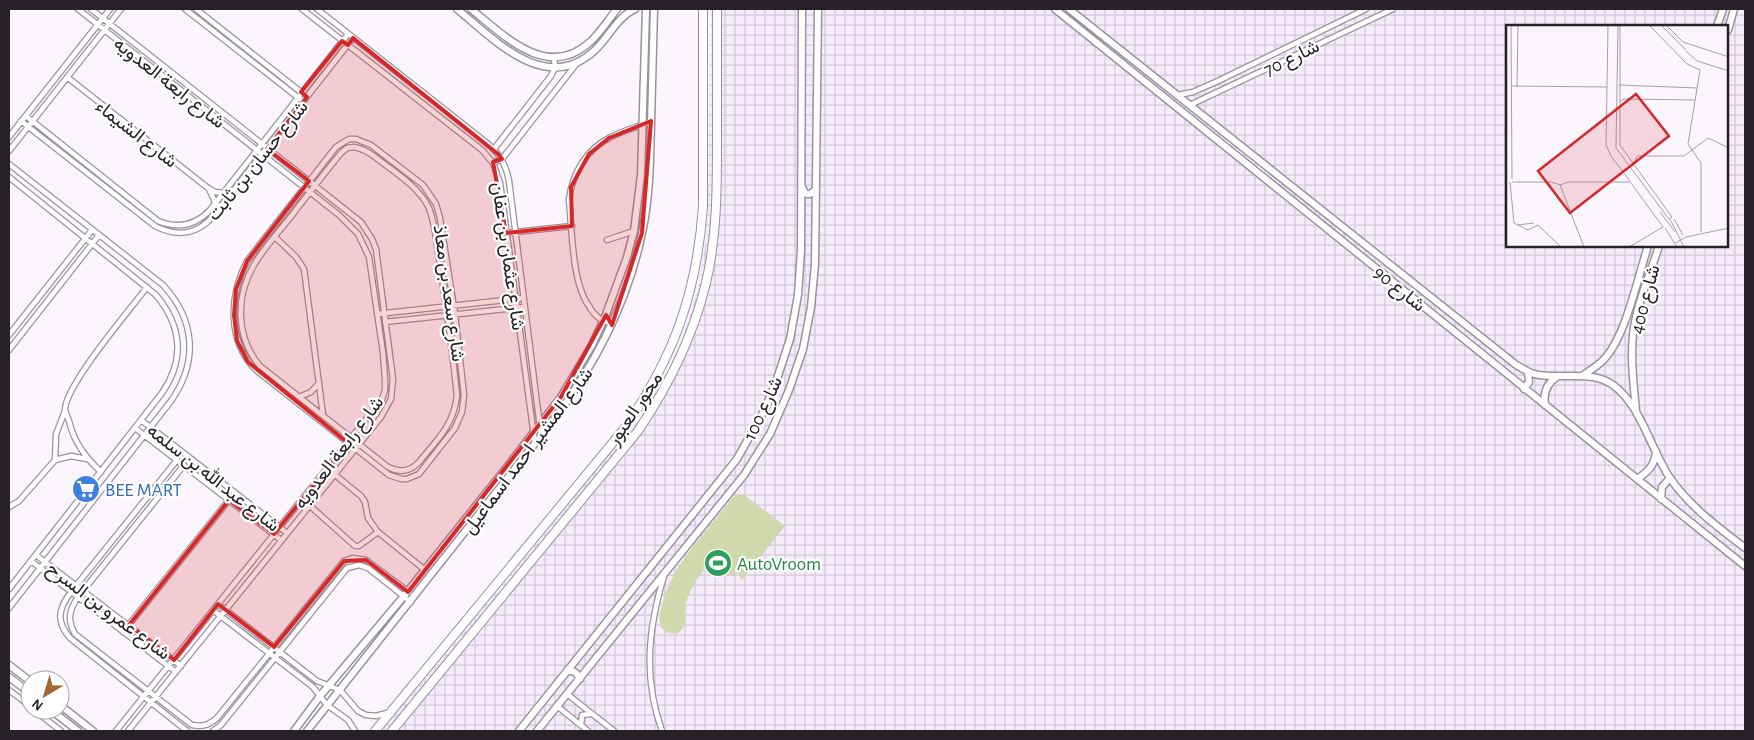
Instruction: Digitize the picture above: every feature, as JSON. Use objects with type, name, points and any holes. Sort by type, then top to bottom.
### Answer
[{"type":"highway","name":"محور العبور","points":[[375,731],[624,429],[670,352],[690,295],[701,236],[703,206],[703,9]]},
{"type":"highway","name":"محور العبور","points":[[392,731],[634,436],[660,396],[679,360],[694,322],[706,283],[715,222],[717,9]]},
{"type":"street","name":"شارع رابعة العدويه","points":[[78,9],[349,223],[365,245],[369,257],[383,353],[385,390],[379,403],[352,438],[145,698],[116,731]]},
{"type":"street","name":"شارع رابعة العدويه","points":[[91,9],[361,222],[376,249],[394,380],[391,399],[382,417],[128,731]]},
{"type":"street","points":[[9,137],[110,9]]},
{"type":"street","points":[[9,151],[121,9]]},
{"type":"street","points":[[185,9],[303,102]]},
{"type":"street","points":[[196,9],[307,97]]},
{"type":"street","name":"شارع عثمان بن عفان","points":[[302,9],[482,150],[492,163],[500,183],[535,444]]},
{"type":"street","name":"شارع عثمان بن عفان","points":[[316,9],[494,149],[502,159],[508,174],[541,436]]},
{"type":"street","points":[[457,9],[519,58],[531,64],[555,68],[577,63],[590,55],[599,47],[624,15],[635,9]]},
{"type":"street","points":[[472,9],[509,39],[528,51],[539,56],[554,57],[568,55],[584,47],[597,35],[617,9]]},
{"type":"street","name":"شارع المشير احمد اسماعيل","points":[[294,731],[320,696],[406,594],[540,424],[572,380],[600,328],[600,319],[627,258],[634,231],[641,175],[646,9]]},
{"type":"street","name":"شارع المشير احمد اسماعيل","points":[[307,731],[535,444],[583,379],[610,329],[635,260],[642,233],[650,177],[654,9]]},
{"type":"street","name":"شارع 100","points":[[519,731],[737,459],[765,409],[786,353],[796,310],[801,265],[802,9]]},
{"type":"street","name":"شارع 100","points":[[537,731],[750,467],[770,434],[789,390],[803,349],[811,307],[815,264],[818,9]]},
{"type":"street","name":"شارع 90","points":[[1055,9],[1745,566]]},
{"type":"street","name":"شارع 90","points":[[1069,9],[1515,364],[1537,375],[1582,376],[1614,384],[1636,413],[1670,478],[1684,496],[1700,512],[1745,548]]},
{"type":"street","name":"شارع 70","points":[[1178,95],[1193,92],[1218,81],[1366,9]]},
{"type":"street","name":"شارع 70","points":[[1190,105],[1392,9]]},
{"type":"street","points":[[1717,25],[1723,9]]},
{"type":"street","points":[[1729,26],[1734,9]]},
{"type":"street","points":[[1068,31],[1074,24]]},
{"type":"street","name":"شارع حسان بن ثابت","points":[[26,116],[158,221],[177,226],[195,222],[203,217],[215,203],[348,34]]},
{"type":"street","name":"شارع حسان بن ثابت","points":[[21,121],[155,226],[173,233],[192,232],[209,222],[353,38]]},
{"type":"street","points":[[584,47],[588,49],[590,55]]},
{"type":"street","points":[[494,149],[551,76],[555,68],[554,57]]},
{"type":"street","points":[[492,163],[502,159],[577,63]]},
{"type":"street","name":"شارع الشيماء","points":[[67,77],[208,188],[229,197]]},
{"type":"street","points":[[600,328],[603,331],[610,329],[609,322],[600,319],[585,301],[577,282],[570,200],[571,187],[574,175],[589,154],[609,138],[651,121]]},
{"type":"street","points":[[802,133],[805,129],[809,128],[816,136]]},
{"type":"street","name":"شارع سعد بن معاذ","points":[[349,139],[356,139],[371,145],[423,185],[436,204],[440,218],[454,306],[464,395],[462,412],[455,428],[419,474],[407,479],[389,475],[256,370],[245,357],[237,341],[234,302],[242,270],[309,181],[336,147],[349,139]]},
{"type":"street","name":"شارع سعد بن معاذ","points":[[347,148],[362,148],[416,189],[423,198],[432,218],[447,306],[457,395],[452,418],[446,428],[419,462],[408,470],[401,472],[388,467],[260,366],[243,337],[241,326],[242,302],[248,276],[254,264],[310,192],[341,153],[347,148]]},
{"type":"street","points":[[9,164],[163,285],[178,303],[187,325],[189,336],[189,359],[182,382],[171,401],[9,608]]},
{"type":"street","points":[[9,177],[147,287],[163,303],[174,323],[178,355],[168,384],[136,428],[9,589]]},
{"type":"street","points":[[801,186],[804,192],[808,194],[811,194],[816,189]]},
{"type":"street","name":"شارع الشيماء","points":[[208,188],[215,203]]},
{"type":"street","points":[[122,201],[126,196]]},
{"type":"street","points":[[215,203],[221,207]]},
{"type":"street","points":[[506,233],[572,226]]},
{"type":"street","points":[[9,336],[92,230]]},
{"type":"street","points":[[608,240],[634,231]]},
{"type":"street","points":[[9,350],[99,235]]},
{"type":"street","points":[[275,237],[296,257],[304,269],[323,415]]},
{"type":"street","name":"شارع 400","points":[[1582,376],[1605,359],[1615,345],[1647,248]]},
{"type":"street","name":"شارع 400","points":[[1636,413],[1632,348],[1633,333],[1658,248]]},
{"type":"street","points":[[55,460],[56,434],[72,389],[86,367],[147,287]]},
{"type":"street","points":[[378,314],[523,298]]},
{"type":"street","points":[[379,322],[524,307]]},
{"type":"street","points":[[1524,389],[1529,382],[1528,372]]},
{"type":"street","points":[[1545,406],[1544,398],[1547,387],[1558,376]]},
{"type":"street","points":[[299,397],[311,392],[319,383]]},
{"type":"street","points":[[66,410],[75,440],[87,459],[101,472]]},
{"type":"street","name":"شارع عبد الله بن سلمه","points":[[141,420],[287,533]]},
{"type":"street","name":"شارع عبد الله بن سلمه","points":[[136,428],[281,540]]},
{"type":"street","points":[[1637,479],[1650,469],[1656,452]]},
{"type":"street","points":[[9,507],[19,501],[55,460],[71,456],[87,459]]},
{"type":"street","points":[[177,460],[64,600],[60,613],[62,627],[66,633],[88,653],[187,731]]},
{"type":"street","points":[[184,465],[78,597],[70,611],[69,619],[75,634],[192,725],[210,724],[217,718],[344,561],[352,558],[366,560],[406,594]]},
{"type":"street","points":[[334,474],[361,496],[365,502],[368,518],[378,532],[425,570]]},
{"type":"street","points":[[1661,499],[1662,487],[1670,478]]},
{"type":"street","points":[[123,632],[229,500]]},
{"type":"street","points":[[309,505],[355,546],[359,546],[378,532]]},
{"type":"street","name":"شارع عمرو بن السرح","points":[[36,555],[181,666]]},
{"type":"street","name":"شارع عمرو بن السرح","points":[[31,561],[176,672]]},
{"type":"street","points":[[214,731],[221,725],[347,568],[359,565],[368,568],[413,599]]},
{"type":"street","points":[[662,731],[652,693],[649,658],[654,616],[665,574]]},
{"type":"street","points":[[218,604],[321,683],[340,690],[358,711],[366,715],[376,716],[393,710]]},
{"type":"street","points":[[214,610],[313,687],[327,705],[348,720],[355,731]]},
{"type":"street","points":[[9,664],[20,673]]},
{"type":"street","points":[[568,669],[576,673],[580,678]]},
{"type":"street","points":[[9,677],[20,686]]},
{"type":"street","points":[[9,690],[20,698]]},
{"type":"street","points":[[567,694],[614,731]]},
{"type":"street","points":[[557,706],[588,731]]},
{"type":"street","points":[[70,713],[93,731]]},
{"type":"street","points":[[581,725],[582,715],[592,714]]},
{"type":"street","points":[[532,715],[535,722],[543,724]]},
{"type":"street","points":[[47,720],[61,731]]},
{"type":"street","points":[[64,720],[78,731]]},
{"type":"highlighted area","points":[[353,38],[498,154],[502,159],[493,162],[506,233],[572,226],[571,187],[589,154],[609,138],[651,121],[642,233],[612,325],[606,315],[561,397],[408,592],[366,560],[344,561],[274,647],[218,604],[174,660],[129,625],[229,500],[274,534],[348,443],[248,362],[237,341],[234,315],[236,289],[247,261],[309,181],[267,149],[307,97],[301,92],[342,41],[348,45]]},
{"type":"shaded area","points":[[711,9],[1745,9],[1745,731],[382,731],[643,414],[679,348],[697,292],[707,234]]},
{"type":"green space","name":"AutoVroom","points":[[738,494],[744,495],[785,526],[742,580],[738,573],[719,578],[711,567],[708,566],[695,582],[689,595],[682,630],[678,633],[667,632],[661,626],[660,612],[673,576],[696,543],[733,497]]},
{"type":"place","name":"BEE MART","points":[[86,489]]},
{"type":"place","name":"AutoVroom","points":[[718,563]]}]
